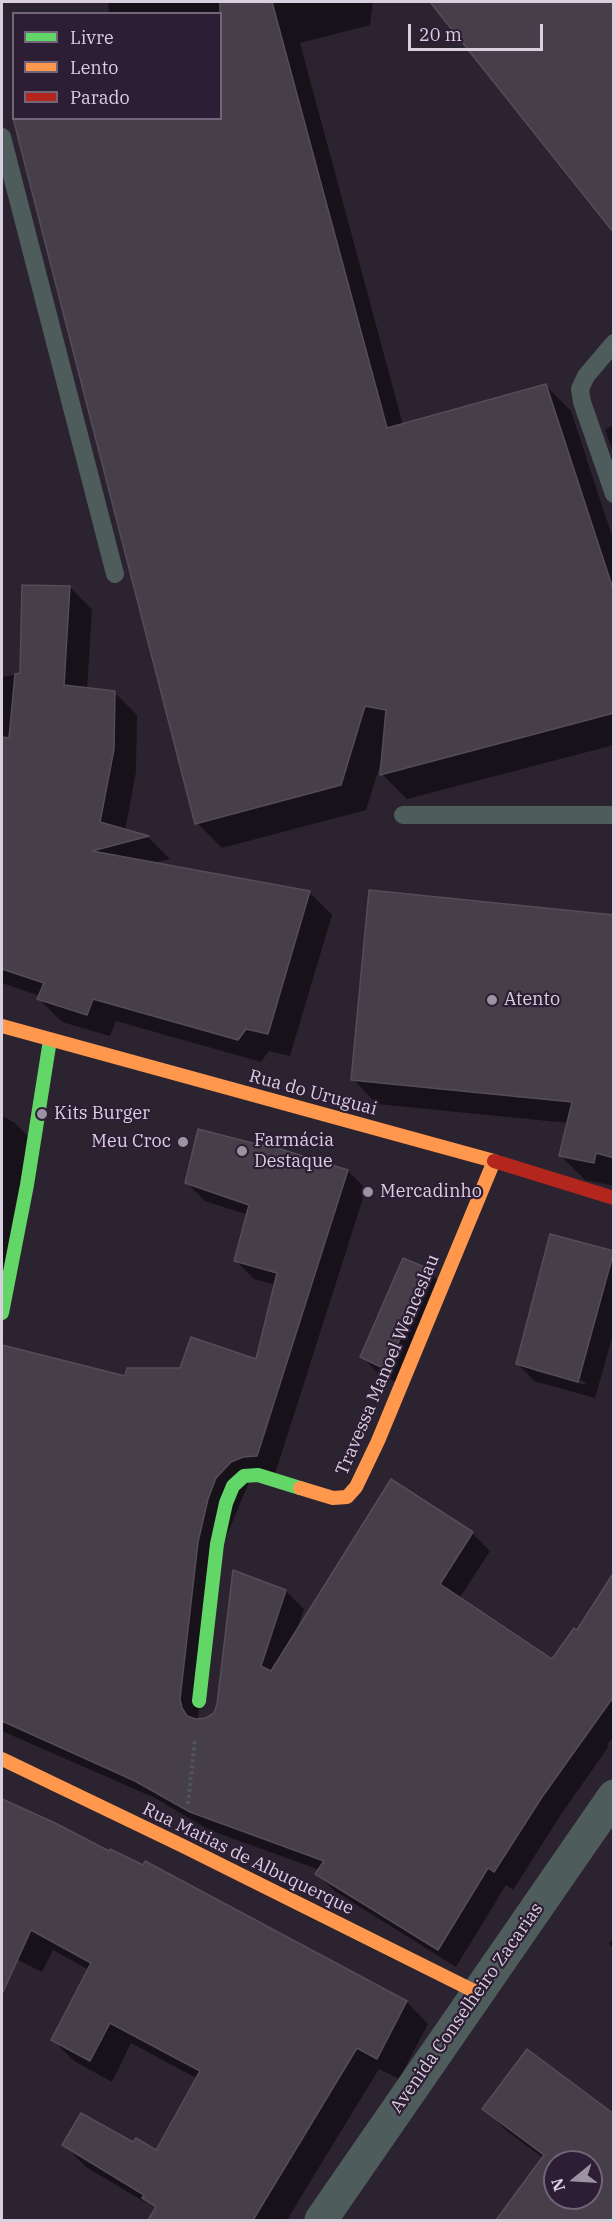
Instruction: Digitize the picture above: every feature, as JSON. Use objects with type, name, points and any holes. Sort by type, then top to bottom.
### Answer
[{"type":"street","name":"Rua do Uruguai","points":[[2,1026],[494,1161],[614,1198]]},
{"type":"street","points":[[2,1313],[5,1280],[27,1185],[50,1040]]},
{"type":"street","name":"Travessa Manoel Wenceslau","points":[[199,1701],[217,1544],[226,1503],[233,1486],[244,1476],[258,1475],[333,1498],[347,1497],[356,1487],[378,1442],[494,1161]]},
{"type":"street","name":"Rua Matias de Albuquerque","points":[[2,1760],[183,1846],[477,1993]]},
{"type":"street","name":"Avenida Conselheiro Zacarias","points":[[321,2220],[614,1796]]},
{"type":"lane","points":[[2,137],[115,574]]},
{"type":"lane","points":[[614,343],[586,376],[580,389],[582,402],[614,494]]},
{"type":"lane","points":[[403,814],[614,815]]},
{"type":"path","points":[[183,1846],[199,1701]]},
{"type":"building","points":[[220,2],[272,2],[387,428],[546,384],[614,592],[614,713],[380,775],[386,710],[365,706],[341,785],[195,824],[14,120],[222,120],[222,12],[220,12]]},
{"type":"building","points":[[430,2],[614,2],[614,233]]},
{"type":"building","points":[[22,585],[70,586],[64,685],[115,691],[114,749],[100,822],[149,836],[92,851],[310,891],[268,1034],[246,1029],[238,1040],[93,999],[87,1015],[37,999],[44,983],[2,969],[2,737],[9,738],[15,674],[20,673]]},
{"type":"building","points":[[369,890],[614,915],[614,1158],[596,1153],[594,1163],[559,1156],[572,1102],[351,1080]]},
{"type":"building","points":[[198,1129],[264,1146],[264,1144],[348,1170],[257,1456],[243,1457],[231,1462],[216,1478],[208,1499],[198,1542],[180,1699],[187,1716],[196,1719],[206,1718],[214,1713],[217,1704],[233,1570],[286,1590],[261,1666],[271,1671],[391,1479],[473,1532],[440,1584],[552,1659],[574,1628],[577,1630],[614,1572],[614,1696],[542,1797],[494,1872],[488,1868],[438,1950],[315,1874],[324,1861],[190,1812],[135,1781],[2,1721],[2,1345],[125,1376],[127,1368],[180,1368],[191,1337],[256,1359],[277,1273],[234,1261],[249,1205],[185,1183]]},
{"type":"building","points":[[550,1234],[614,1251],[578,1382],[516,1364]]},
{"type":"building","points":[[403,1258],[429,1269],[387,1370],[360,1357]]},
{"type":"building","points":[[2,1799],[109,1851],[110,1849],[143,1865],[145,1861],[407,2001],[377,2059],[357,2048],[253,2220],[148,2220],[156,2207],[142,2198],[144,2195],[62,2145],[81,2113],[133,2142],[136,2138],[156,2150],[200,2071],[110,2023],[90,2061],[51,2040],[91,1963],[31,1930],[2,1994]]},
{"type":"building","points":[[527,2049],[614,2114],[614,2220],[496,2220],[543,2156],[543,2210],[603,2210],[603,2150],[543,2150],[543,2154],[482,2109]]},
{"type":"traffic: fast","points":[[2,1313],[27,1185],[50,1040]]},
{"type":"traffic: fast","points":[[199,1701],[217,1544],[226,1503],[233,1486],[244,1476],[258,1475],[300,1488]]},
{"type":"traffic: slow","points":[[2,1026],[494,1161]]},
{"type":"traffic: slow","points":[[300,1488],[333,1498],[347,1497],[356,1487],[378,1441],[494,1161]]},
{"type":"traffic: slow","points":[[2,1759],[478,1993]]},
{"type":"traffic: jam","points":[[494,1161],[614,1198]]},
{"type":"place","name":"Atento","points":[[492,1000]]},
{"type":"place","name":"Kits Burger","points":[[42,1114]]},
{"type":"place","name":"Meu Croc","points":[[183,1142]]},
{"type":"place","name":"Farmácia Destaque","points":[[242,1151]]},
{"type":"place","name":"Mercadinho","points":[[368,1192]]}]
